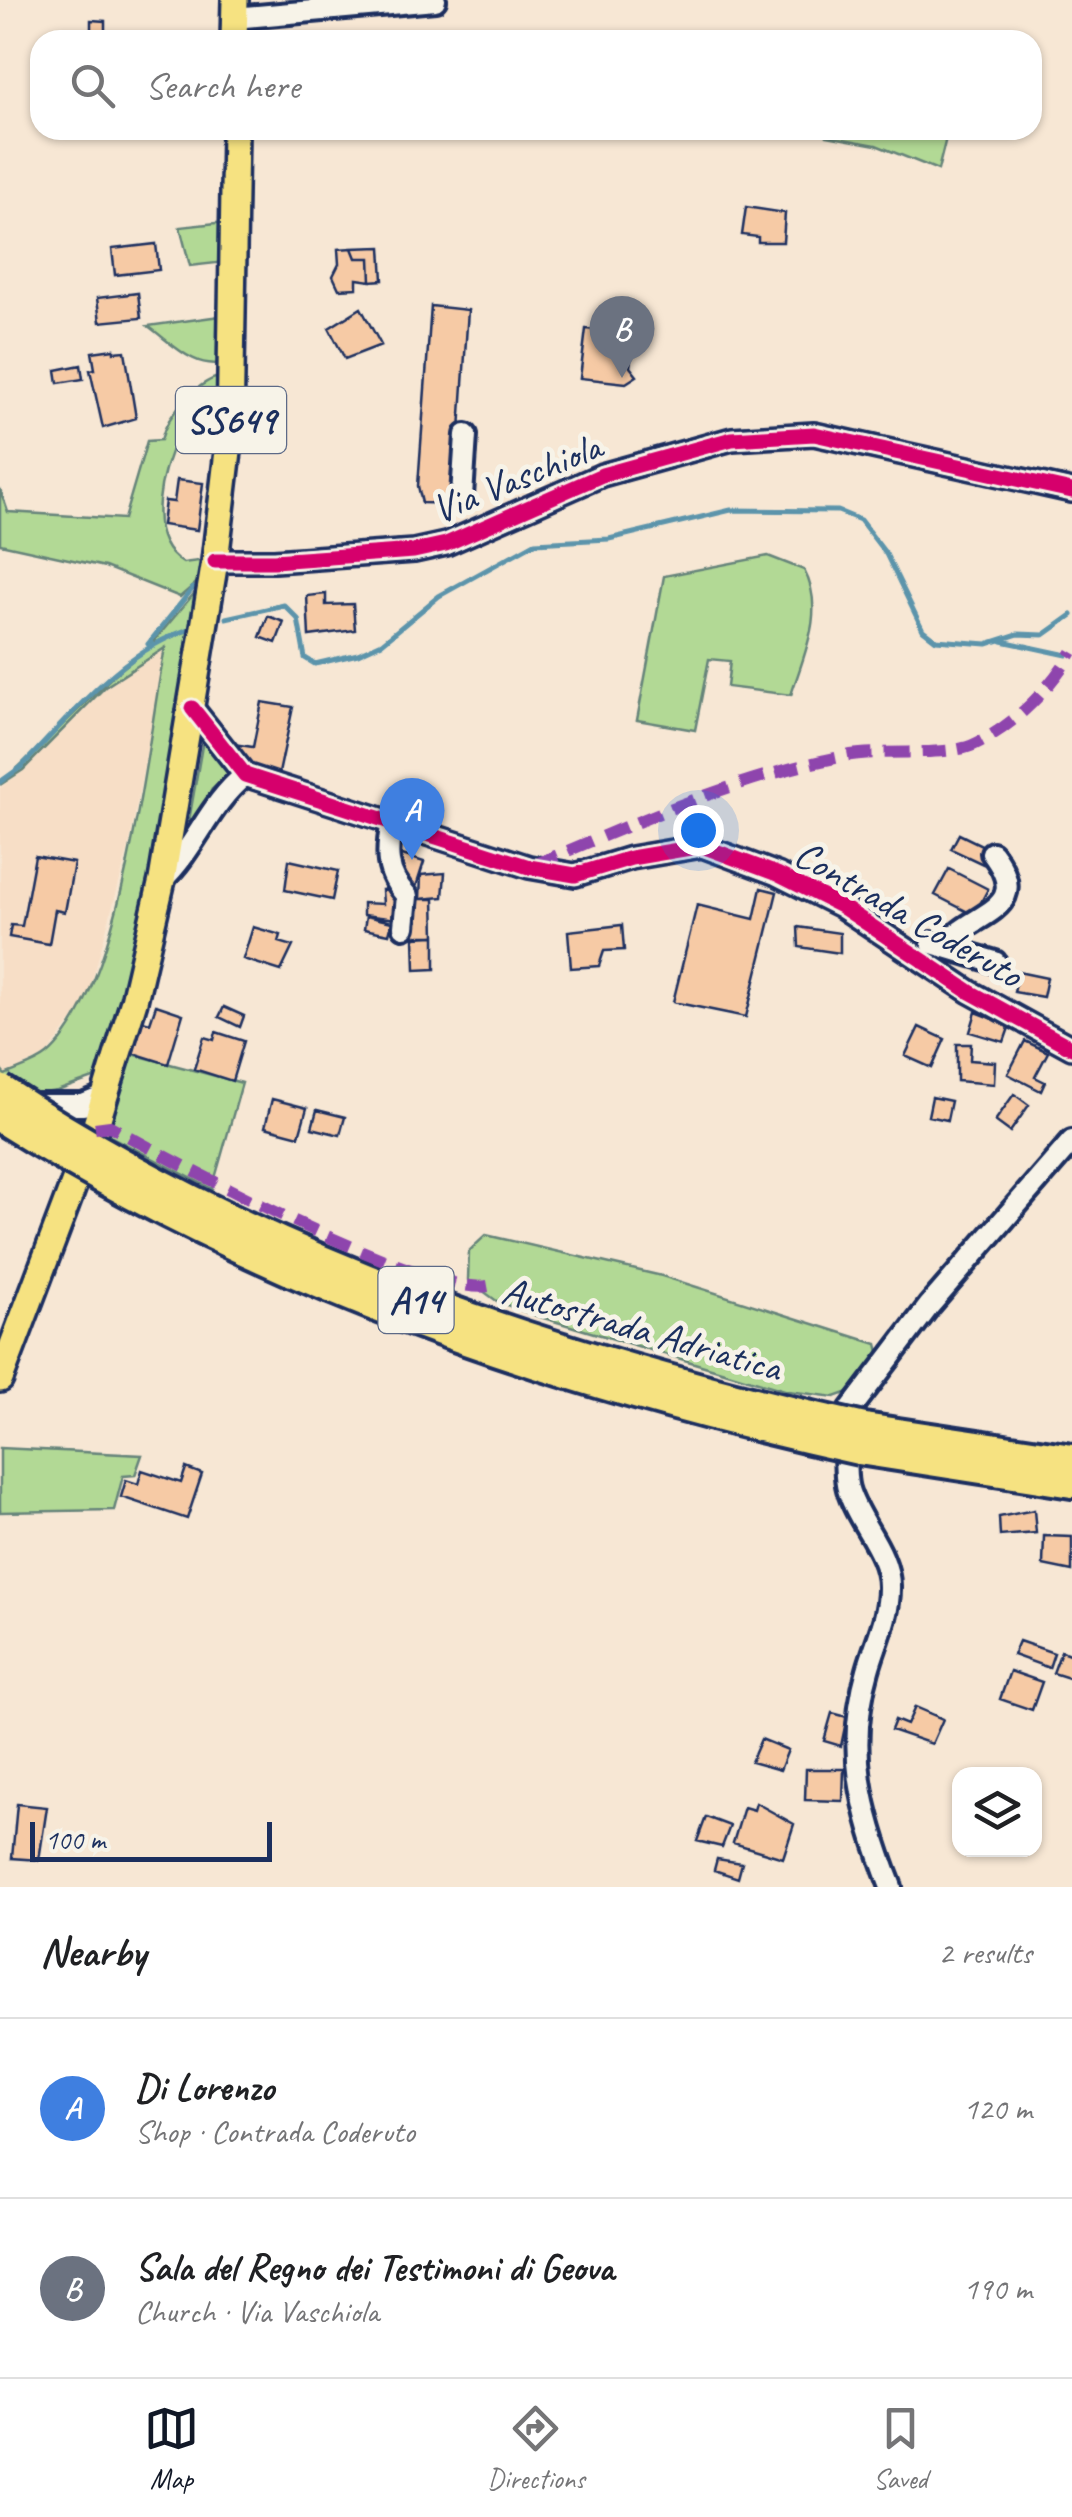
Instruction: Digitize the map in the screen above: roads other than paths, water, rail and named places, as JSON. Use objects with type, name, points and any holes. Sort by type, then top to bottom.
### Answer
[{"type":"highway","name":"Autostrada Adriatica","points":[[0,1090],[83,1142],[197,1204],[364,1280],[648,1377],[854,1436],[1072,1460]]},
{"type":"highway","name":"Autostrada Adriatica","points":[[0,1116],[195,1226],[359,1301],[450,1336],[642,1398],[854,1436],[1072,1482]]},
{"type":"main road","name":"SS649","points":[[0,1379],[105,1096],[162,880],[215,560],[233,386],[235,140]]},
{"type":"street","points":[[234,19],[435,0]]},
{"type":"street","points":[[462,496],[466,434]]},
{"type":"street","name":"Via Vaschiola","points":[[215,560],[274,561],[414,551],[446,544],[602,475],[732,440],[814,434],[1072,491]]},
{"type":"street","points":[[162,880],[186,858],[218,799],[245,774],[192,708]]},
{"type":"street","name":"Contrada Coderuto","points":[[245,774],[530,867],[575,875],[631,858],[702,846],[778,874],[841,906],[970,992],[1072,1048]]},
{"type":"street","points":[[392,822],[386,858],[390,875],[407,896],[404,928]]},
{"type":"street","points":[[992,853],[1002,870],[1005,898],[998,910],[958,929],[939,944],[995,962]]},
{"type":"street","points":[[0,1108],[84,1105],[105,1096]]},
{"type":"street","points":[[891,1887],[865,1821],[855,1773],[856,1722],[868,1668],[884,1627],[890,1583],[848,1490],[854,1436],[928,1306],[1072,1142]]},
{"type":"waterway","points":[[226,618],[284,605],[298,619],[305,658],[315,664],[358,654],[382,643],[439,596],[535,543],[609,539],[731,510],[838,511],[860,520],[886,554],[923,630],[936,640],[987,644],[1018,634],[1044,635],[1072,615]]},
{"type":"waterway","points":[[148,644],[193,588]]},
{"type":"waterway","points":[[0,782],[21,767],[120,668],[167,638],[193,628]]},
{"type":"waterway","points":[[1002,641],[1067,655]]},
{"type":"place","name":"Sala del Regno dei Testimoni di Geova","points":[[622,378]]},
{"type":"place","name":"Di Lorenzo","points":[[412,860]]}]
